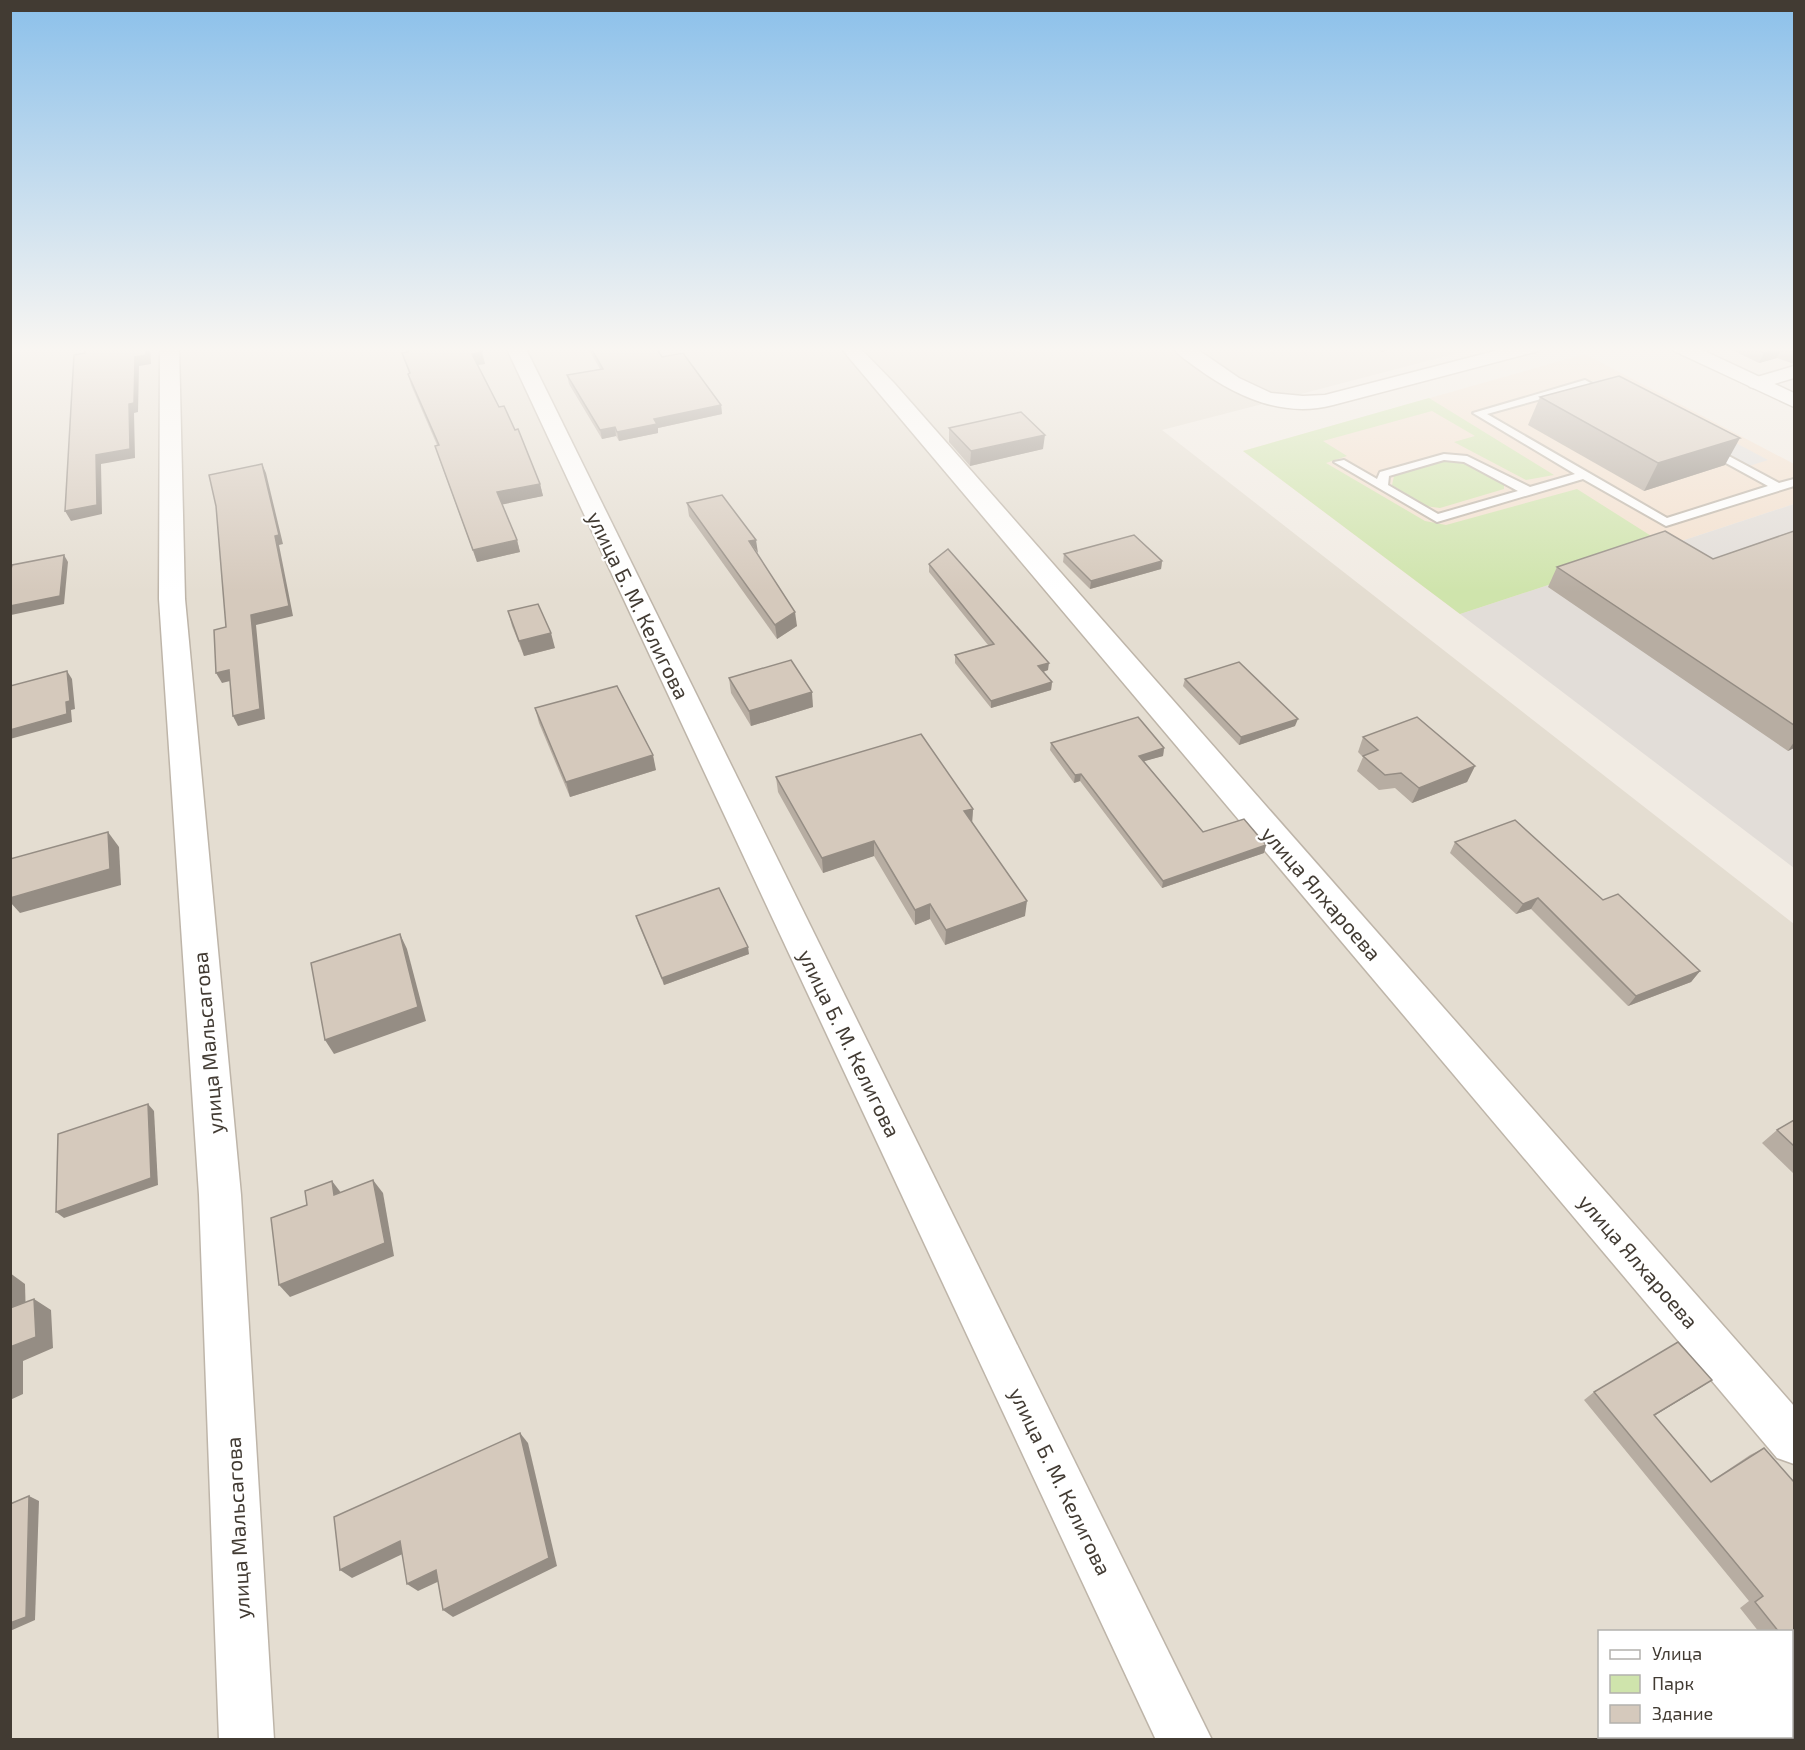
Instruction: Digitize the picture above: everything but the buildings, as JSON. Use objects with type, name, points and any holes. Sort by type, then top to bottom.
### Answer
[{"type":"street","name":"улица Мальсагова","points":[[170,429],[172,599],[220,1195],[247,1740]]},
{"type":"street","name":"улица Б. М. Келигова","points":[[555,429],[1185,1740]]},
{"type":"street","name":"улица Ялхароева","points":[[923,429],[1794,1441]]},
{"type":"lane","points":[[1505,429],[1666,522],[1794,482]]},
{"type":"lane","points":[[1697,443],[1778,487]]},
{"type":"lane","points":[[1382,486],[1384,474],[1444,457],[1467,459],[1528,491]]},
{"type":"lane","points":[[1340,462],[1437,518],[1584,475]]},
{"type":"shaded area","points":[[11,429],[1167,429],[1162,430],[1794,924],[1794,1739],[11,1740]]},
{"type":"shaded area","points":[[1322,429],[1727,429],[1794,464],[1794,504],[1460,614],[1243,451]]},
{"type":"shaded area","points":[[1676,429],[1709,429],[1768,460],[1746,467]]},
{"type":"shaded area","points":[[1794,504],[1794,868],[1460,614]]},
{"type":"green space","points":[[1321,429],[1368,429],[1323,441],[1347,456],[1326,463],[1425,521],[1446,525],[1577,489],[1667,546],[1460,614],[1243,451]]},
{"type":"green space","points":[[1462,429],[1479,429],[1554,475],[1526,480],[1454,442],[1475,436]]},
{"type":"green space","points":[[1444,461],[1467,464],[1504,484],[1504,489],[1440,508],[1425,506],[1392,485],[1394,476]]}]
